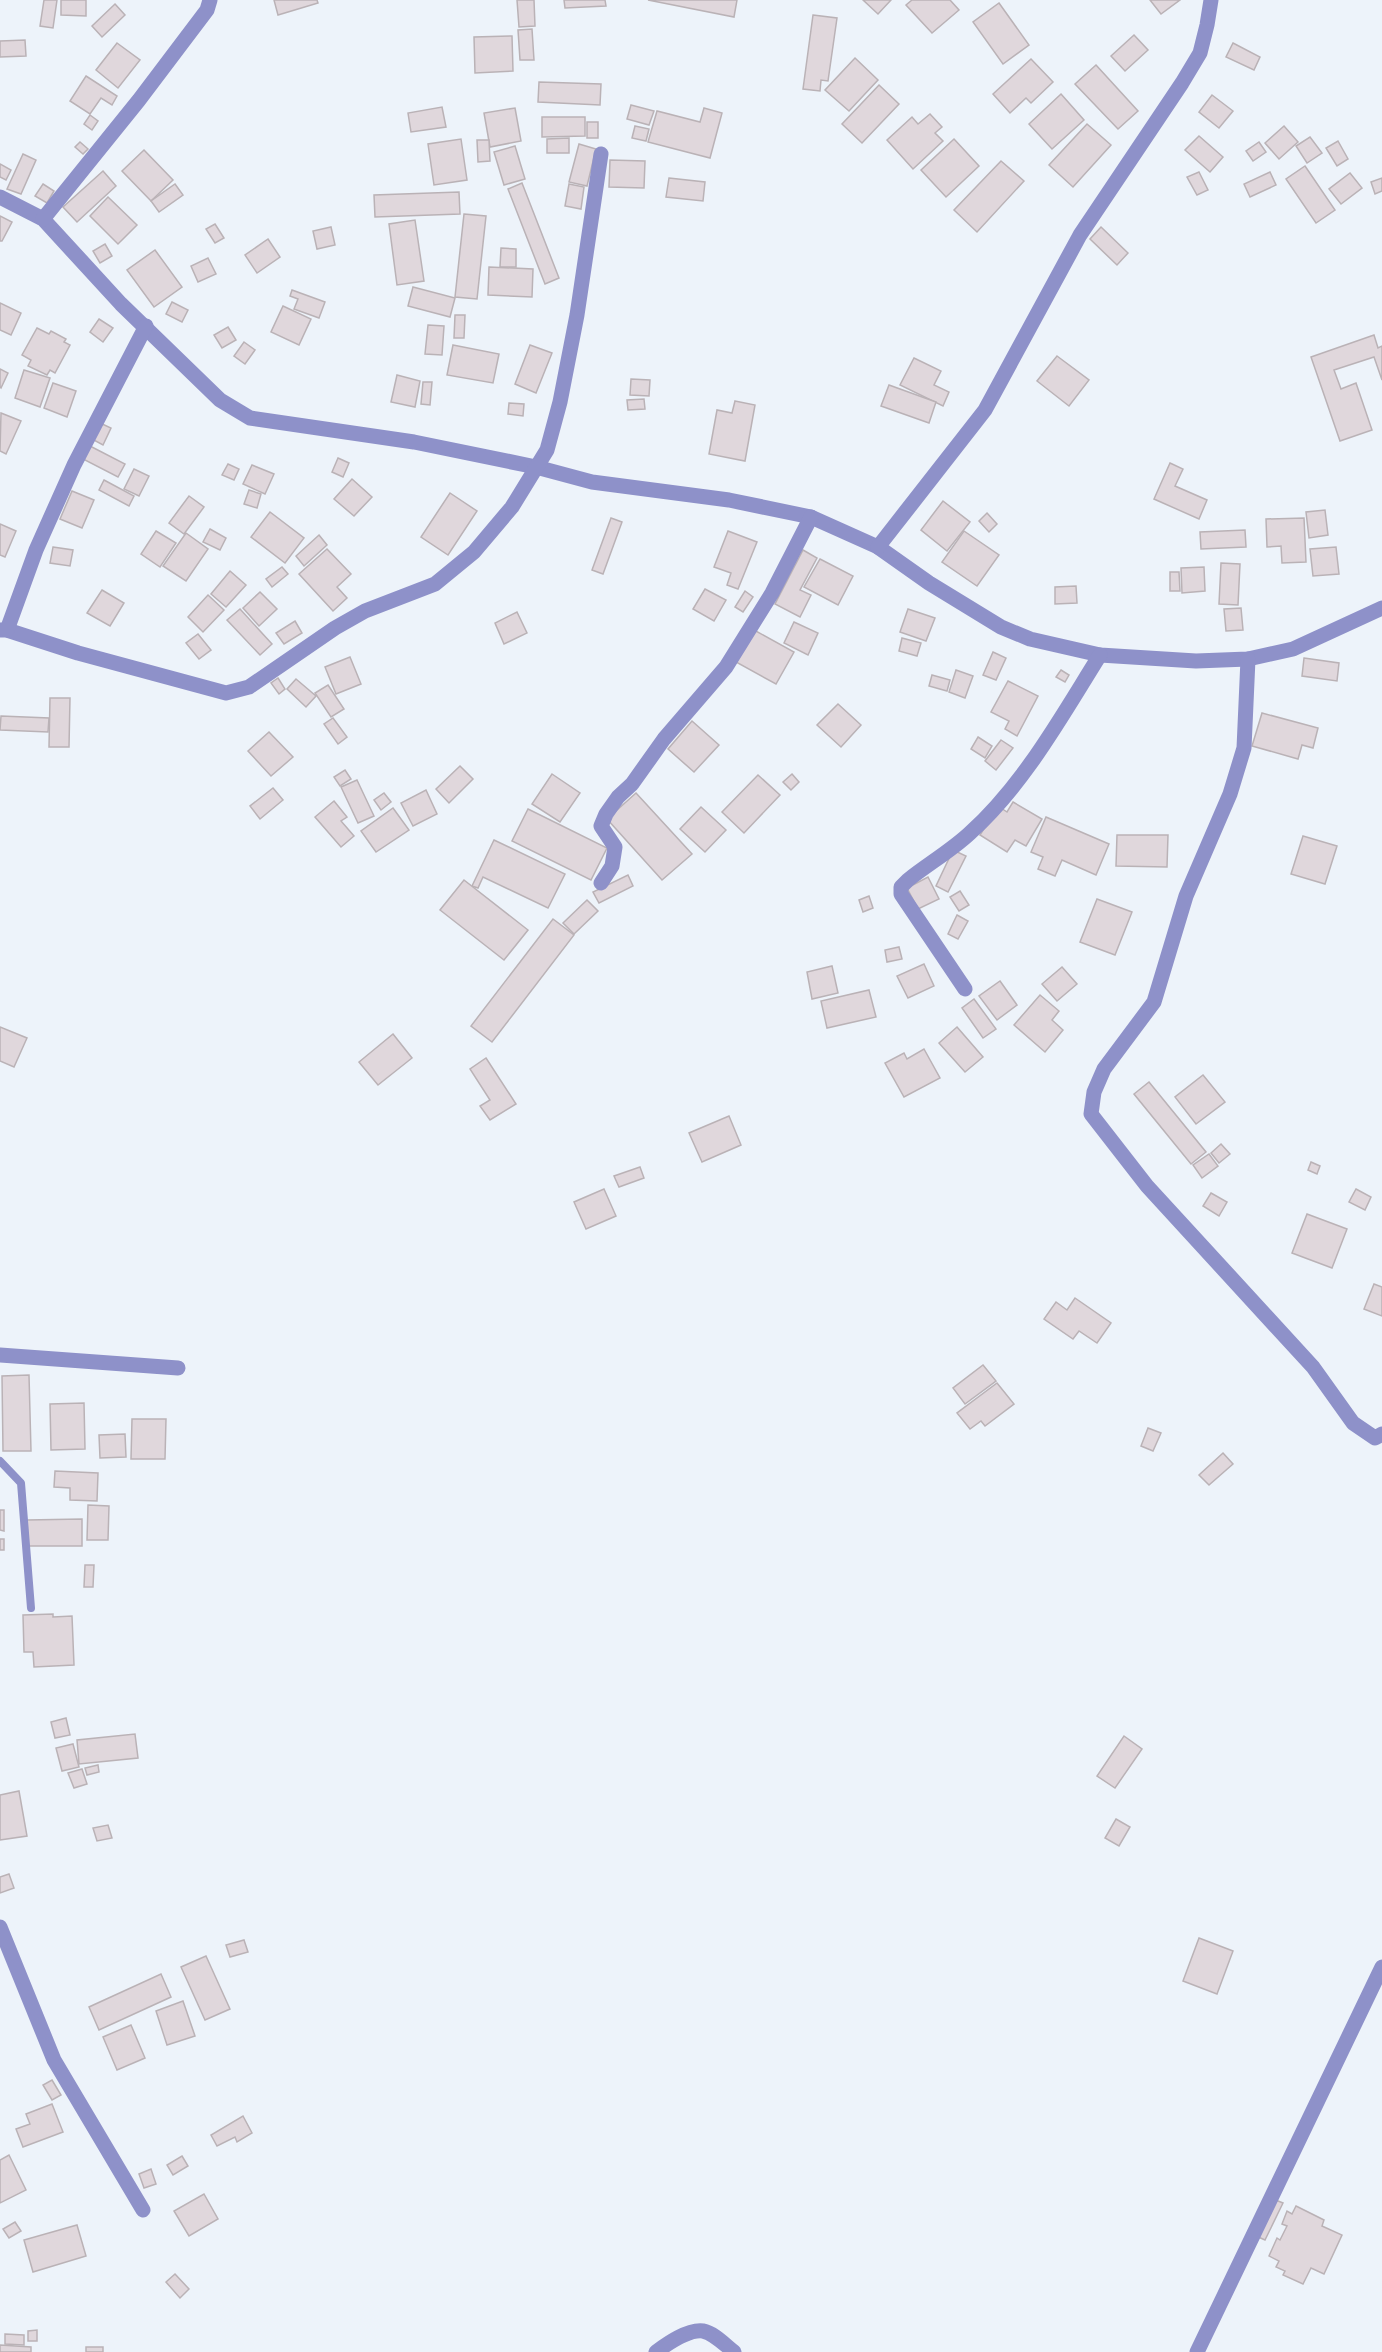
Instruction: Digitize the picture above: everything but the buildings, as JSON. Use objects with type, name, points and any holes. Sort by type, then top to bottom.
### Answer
[{"type":"street","points":[[43,219],[139,100],[207,10],[210,0]]},
{"type":"street","points":[[878,548],[985,410],[1080,235],[1200,53],[1208,25],[1211,0]]},
{"type":"street","points":[[146,326],[74,465],[4,630],[203,687],[226,693],[236,692],[249,687],[335,628],[365,611],[426,588],[453,570],[512,507],[547,450],[560,402],[577,315],[601,154]]},
{"type":"street","points":[[0,197],[43,219],[121,304],[220,400],[250,418],[414,442],[536,467],[592,482],[729,500],[811,517],[878,548],[929,584],[1001,627],[1030,639],[1100,655],[1196,661],[1248,658],[1293,649],[1382,608]]},
{"type":"street","points":[[601,883],[612,866],[615,847],[601,826],[606,814],[618,797],[632,784],[672,728],[726,667],[772,593],[811,517]]},
{"type":"street","points":[[966,989],[901,894],[901,887],[969,834],[997,805],[1029,767],[1100,655]]},
{"type":"street","points":[[1248,658],[1244,747],[1230,794],[1186,896],[1154,1002],[1104,1069],[1094,1092],[1091,1114],[1147,1186],[1312,1367],[1353,1424],[1376,1438],[1382,1434]]},
{"type":"street","points":[[0,1355],[177,1368]]},
{"type":"street","points":[[0,1927],[54,2060],[143,2211]]},
{"type":"street","points":[[1197,2352],[1382,1967]]},
{"type":"street","points":[[656,2352],[677,2338],[701,2331],[712,2335],[734,2352]]},
{"type":"lane","points":[[0,1461],[21,1483],[31,1608]]}]
